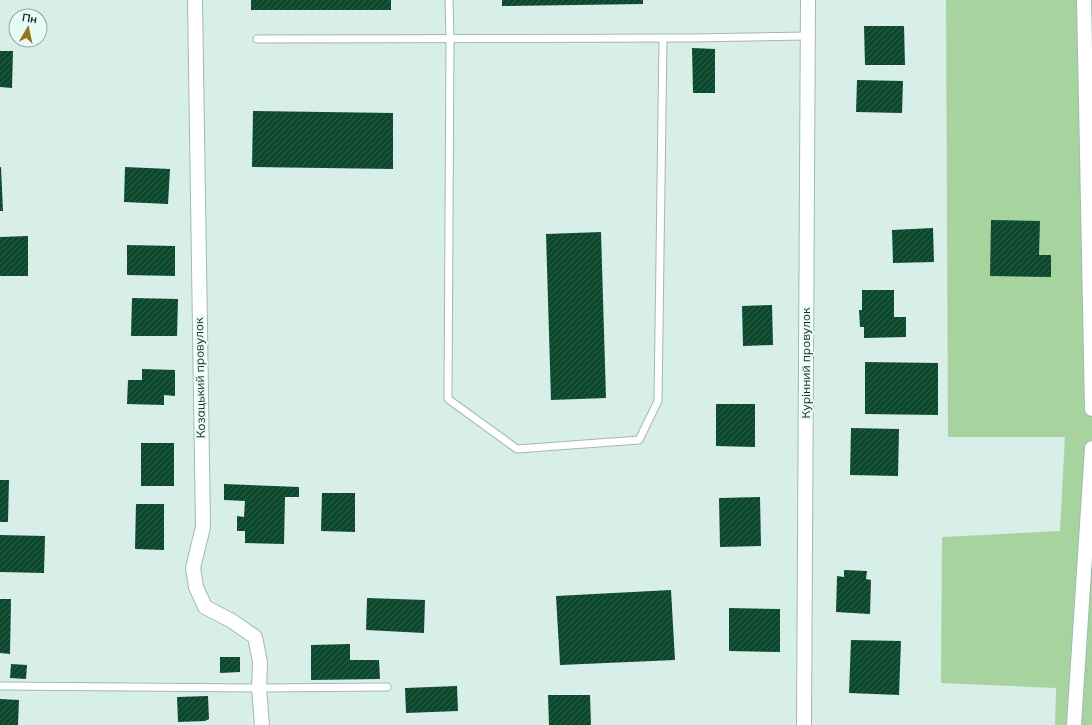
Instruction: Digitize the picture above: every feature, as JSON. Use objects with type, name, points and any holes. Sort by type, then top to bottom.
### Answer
[{"type":"street","name":"Козацький провулок","points":[[195,0],[203,527],[193,568],[196,587],[205,607],[232,621],[254,638],[260,662],[259,688],[262,725]]},
{"type":"street","name":"Курінний провулок","points":[[804,725],[808,0]]},
{"type":"street","points":[[1084,0],[1092,409]]},
{"type":"street","points":[[1074,725],[1092,448]]},
{"type":"lane","points":[[449,0],[448,399],[517,449],[638,440],[658,401],[663,38]]},
{"type":"lane","points":[[257,39],[663,38],[807,36]]},
{"type":"lane","points":[[0,686],[259,688],[387,687]]},
{"type":"green space","points":[[946,0],[1092,0],[1092,640],[1084,671],[1092,671],[1092,725],[1055,725],[1056,688],[941,683],[942,537],[1060,531],[1065,437],[948,437]]},
{"type":"green space","points":[[1092,640],[1092,671],[1084,671],[1091,641]]},
{"type":"building","points":[[251,0],[391,0],[391,10],[251,10]]},
{"type":"building","points":[[502,0],[643,0],[643,4],[502,6]]},
{"type":"building","points":[[864,26],[904,26],[905,65],[865,65]]},
{"type":"building","points":[[692,48],[715,49],[715,93],[693,93]]},
{"type":"building","points":[[0,51],[13,51],[12,88],[0,87]]},
{"type":"building","points":[[857,80],[903,81],[902,113],[856,112]]},
{"type":"building","points":[[253,111],[393,113],[393,169],[252,167]]},
{"type":"building","points":[[1,167],[3,211],[0,211]]},
{"type":"building","points":[[125,167],[170,169],[168,204],[124,202]]},
{"type":"building","points":[[991,220],[1040,221],[1039,255],[1051,255],[1051,277],[990,276]]},
{"type":"building","points":[[933,228],[934,262],[893,263],[892,230]]},
{"type":"building","points":[[601,232],[606,398],[551,400],[546,234]]},
{"type":"building","points":[[28,236],[28,276],[0,276],[0,237]]},
{"type":"building","points":[[127,245],[175,246],[175,276],[127,275]]},
{"type":"building","points":[[862,290],[894,290],[894,317],[906,317],[906,337],[864,338],[864,327],[860,327],[859,310],[862,310]]},
{"type":"building","points":[[132,298],[178,299],[177,336],[131,336]]},
{"type":"building","points":[[772,305],[773,345],[743,346],[742,306]]},
{"type":"building","points":[[865,362],[938,363],[938,415],[865,414]]},
{"type":"building","points":[[142,369],[175,370],[175,396],[164,395],[164,405],[127,404],[128,380],[142,380]]},
{"type":"building","points":[[716,404],[755,404],[755,447],[716,446]]},
{"type":"building","points":[[851,428],[899,429],[898,476],[850,475]]},
{"type":"building","points":[[141,443],[174,443],[174,486],[141,486]]},
{"type":"building","points":[[0,480],[9,480],[8,522],[0,522]]},
{"type":"building","points":[[224,484],[299,487],[299,497],[285,497],[284,544],[245,543],[245,531],[237,531],[237,516],[244,517],[245,501],[224,500]]},
{"type":"building","points":[[322,493],[355,493],[355,532],[321,531]]},
{"type":"building","points":[[760,497],[761,546],[720,547],[719,498]]},
{"type":"building","points":[[136,504],[164,504],[164,550],[135,549]]},
{"type":"building","points":[[0,535],[45,536],[44,573],[0,572]]},
{"type":"building","points":[[844,570],[867,571],[866,579],[871,580],[870,614],[836,612],[837,576],[844,577]]},
{"type":"building","points":[[671,590],[675,660],[560,665],[556,596]]},
{"type":"building","points":[[367,598],[425,600],[424,633],[366,630]]},
{"type":"building","points":[[0,599],[11,599],[10,654],[0,653]]},
{"type":"building","points":[[729,608],[780,609],[780,652],[729,651]]},
{"type":"building","points":[[851,640],[901,641],[899,695],[849,693]]},
{"type":"building","points":[[350,644],[350,660],[379,660],[380,679],[311,680],[311,645]]},
{"type":"building","points":[[220,657],[240,657],[240,672],[220,673]]},
{"type":"building","points":[[11,664],[27,665],[26,679],[10,678]]},
{"type":"building","points":[[457,686],[458,711],[406,713],[405,688]]},
{"type":"building","points":[[548,695],[590,695],[591,725],[549,725]]},
{"type":"building","points":[[208,696],[209,719],[205,721],[178,722],[177,697]]},
{"type":"building","points":[[0,699],[19,700],[18,725],[0,725]]}]
